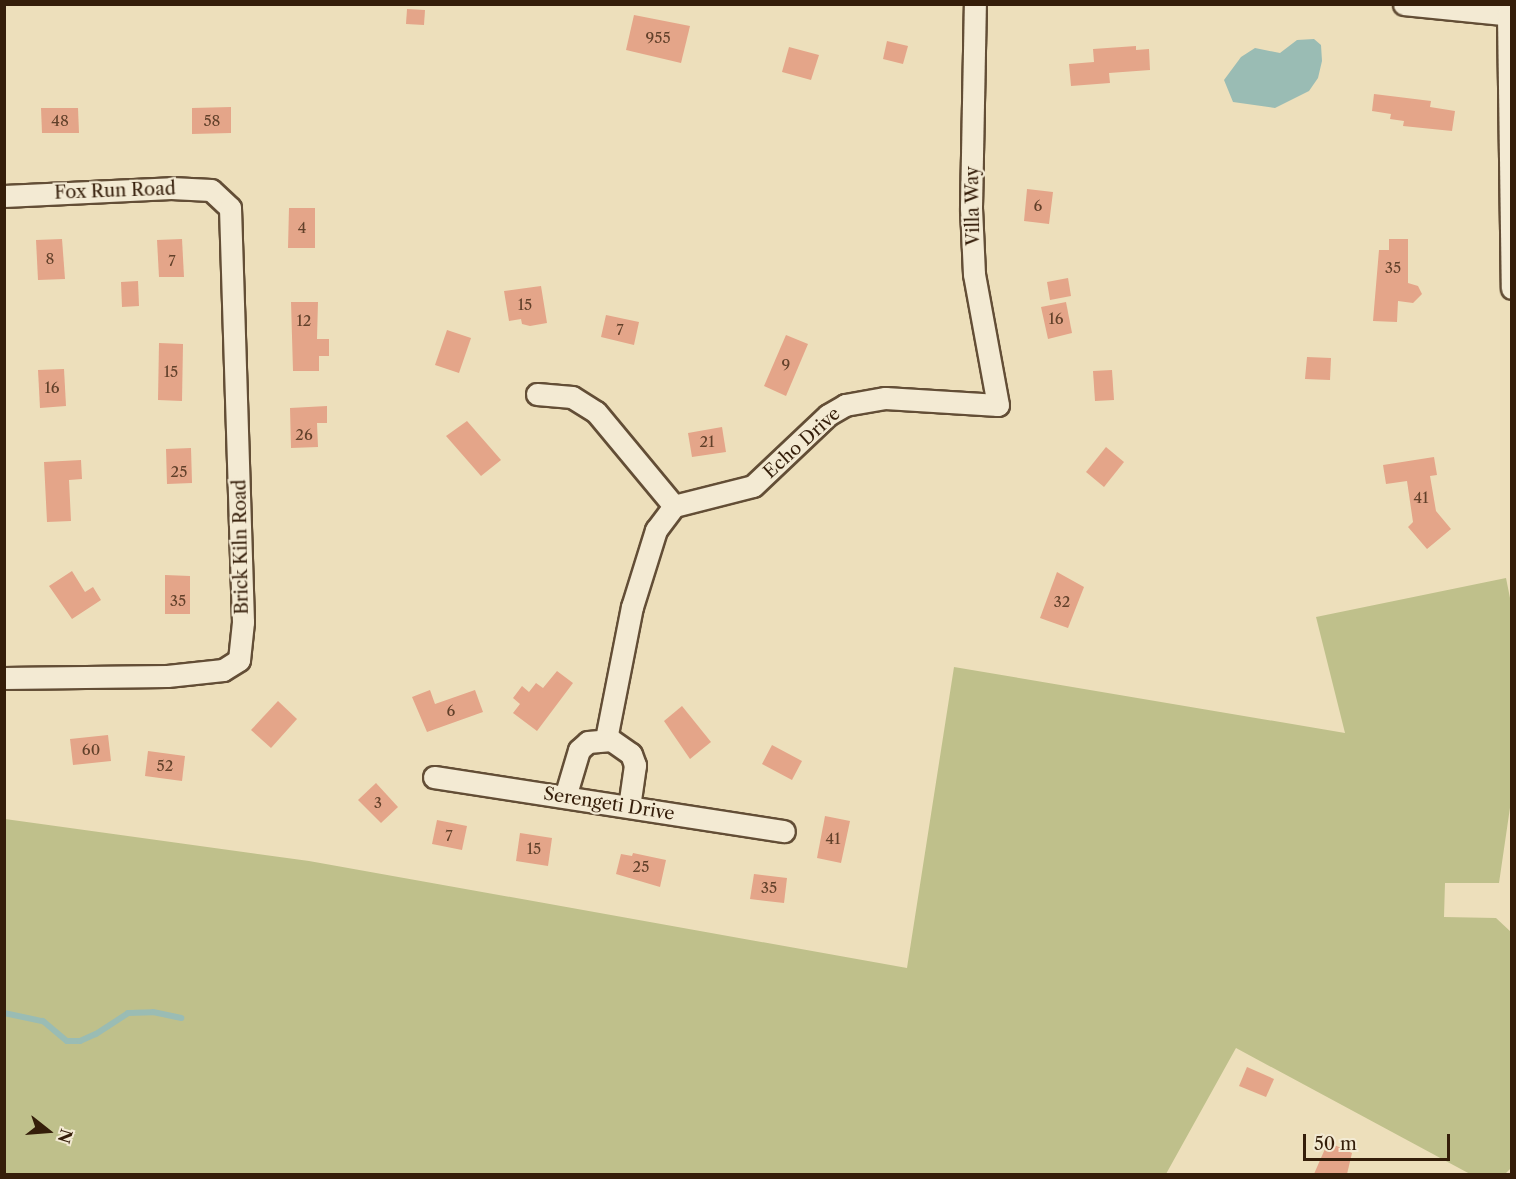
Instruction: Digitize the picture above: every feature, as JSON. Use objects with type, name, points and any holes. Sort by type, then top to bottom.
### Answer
[{"type":"street","name":"Villa Way","points":[[975,4],[971,207],[974,274],[998,405]]},
{"type":"street","points":[[1404,4],[1510,15],[1512,288]]},
{"type":"street","name":"Fox Run Road","points":[[4,196],[171,188],[211,190],[221,200]]},
{"type":"street","name":"Brick Kiln Road","points":[[4,678],[167,676],[223,670],[239,660],[243,622],[234,258],[230,208],[221,200]]},
{"type":"street","points":[[537,394],[572,397],[596,412],[674,506],[657,530],[632,607],[606,739]]},
{"type":"street","name":"Echo Drive","points":[[674,506],[753,486],[828,415],[845,405],[885,398],[998,405]]},
{"type":"street","points":[[566,797],[579,750],[588,742],[606,739],[622,745],[635,765],[629,807]]},
{"type":"street","name":"Serengeti Drive","points":[[434,777],[784,831]]},
{"type":"green space","points":[[1506,578],[1512,608],[1512,794],[1499,883],[1445,883],[1444,917],[1496,918],[1511,932],[1512,1167],[1505,1174],[1470,1174],[1236,1048],[1166,1174],[5,1174],[5,819],[309,861],[907,968],[954,667],[1345,733],[1316,617]]},
{"type":"water","points":[[1314,39],[1321,45],[1322,61],[1318,78],[1309,91],[1275,108],[1233,102],[1224,80],[1241,57],[1255,48],[1280,53],[1297,40]]},
{"type":"building","points":[[407,9],[425,10],[424,25],[406,24]]},
{"type":"building","points":[[634,15],[690,26],[681,63],[626,50]]},
{"type":"building","points":[[887,41],[908,46],[903,64],[883,59]]},
{"type":"building","points":[[1136,46],[1136,50],[1149,49],[1150,70],[1109,73],[1110,83],[1071,86],[1069,64],[1094,62],[1093,49]]},
{"type":"building","points":[[789,47],[819,55],[811,80],[782,72]]},
{"type":"building","points":[[1374,94],[1431,101],[1430,107],[1455,111],[1452,131],[1403,126],[1404,121],[1390,119],[1391,114],[1372,111]]},
{"type":"building","points":[[231,107],[231,133],[192,134],[192,108]]},
{"type":"building","points":[[41,108],[78,108],[79,133],[42,133]]},
{"type":"building","points":[[1027,189],[1053,192],[1049,224],[1024,221]]},
{"type":"building","points":[[289,208],[315,208],[315,248],[288,248]]},
{"type":"building","points":[[62,239],[65,279],[38,280],[36,240]]},
{"type":"building","points":[[182,239],[184,277],[159,277],[157,240]]},
{"type":"building","points":[[1389,239],[1408,239],[1408,283],[1418,286],[1422,294],[1413,303],[1398,301],[1397,322],[1373,321],[1379,250],[1389,250]]},
{"type":"building","points":[[1068,278],[1071,296],[1050,300],[1047,282]]},
{"type":"building","points":[[138,281],[139,306],[122,307],[121,282]]},
{"type":"building","points":[[541,286],[547,323],[530,326],[522,324],[521,319],[509,321],[504,291]]},
{"type":"building","points":[[291,302],[318,302],[317,339],[329,339],[329,356],[319,356],[319,371],[293,371]]},
{"type":"building","points":[[1066,302],[1072,333],[1048,339],[1041,307]]},
{"type":"building","points":[[606,315],[639,322],[634,345],[601,337]]},
{"type":"building","points":[[447,330],[471,338],[459,373],[435,365]]},
{"type":"building","points":[[786,335],[808,344],[786,396],[764,386]]},
{"type":"building","points":[[159,343],[183,344],[182,401],[158,400]]},
{"type":"building","points":[[1307,357],[1331,358],[1330,380],[1305,379]]},
{"type":"building","points":[[64,369],[66,406],[40,408],[38,370]]},
{"type":"building","points":[[1112,370],[1114,400],[1095,401],[1093,371]]},
{"type":"building","points":[[327,406],[327,423],[317,423],[318,447],[291,448],[290,408]]},
{"type":"building","points":[[467,421],[501,460],[481,476],[446,436]]},
{"type":"building","points":[[722,427],[726,452],[692,457],[688,433]]},
{"type":"building","points":[[1106,447],[1124,462],[1104,487],[1086,472]]},
{"type":"building","points":[[191,448],[192,483],[167,484],[166,449]]},
{"type":"building","points":[[1434,457],[1437,475],[1430,476],[1436,511],[1451,529],[1427,549],[1408,527],[1413,522],[1407,481],[1386,484],[1383,465]]},
{"type":"building","points":[[81,460],[82,479],[69,480],[71,521],[47,522],[44,462]]},
{"type":"building","points":[[72,571],[85,592],[93,587],[101,600],[72,619],[49,586]]},
{"type":"building","points":[[1057,572],[1084,587],[1068,628],[1040,618]]},
{"type":"building","points":[[165,575],[190,576],[190,614],[165,614]]},
{"type":"building","points":[[557,671],[573,683],[537,731],[513,713],[520,704],[513,698],[522,686],[529,692],[536,683],[543,688]]},
{"type":"building","points":[[430,690],[435,704],[475,690],[483,712],[427,732],[412,697]]},
{"type":"building","points":[[278,701],[297,719],[271,748],[251,730]]},
{"type":"building","points":[[682,706],[711,742],[690,759],[664,721]]},
{"type":"building","points":[[108,735],[111,761],[73,765],[70,739]]},
{"type":"building","points":[[772,745],[802,761],[792,780],[762,764]]},
{"type":"building","points":[[148,751],[185,756],[182,781],[145,776]]},
{"type":"building","points":[[376,783],[398,807],[381,823],[358,800]]},
{"type":"building","points":[[825,816],[850,821],[841,863],[817,858]]},
{"type":"building","points":[[437,820],[467,826],[462,850],[432,844]]},
{"type":"building","points":[[520,833],[552,838],[548,866],[516,861]]},
{"type":"building","points":[[633,853],[666,860],[660,887],[616,874],[621,854],[632,856]]},
{"type":"building","points":[[754,874],[787,878],[784,903],[750,899]]},
{"type":"building","points":[[1247,1067],[1274,1079],[1266,1097],[1239,1086]]},
{"type":"building","points":[[1328,1142],[1352,1153],[1347,1174],[1314,1174]]},
{"type":"waterway","points":[[4,1013],[43,1021],[67,1041],[80,1041],[96,1034],[128,1013],[153,1012],[181,1018]]}]
